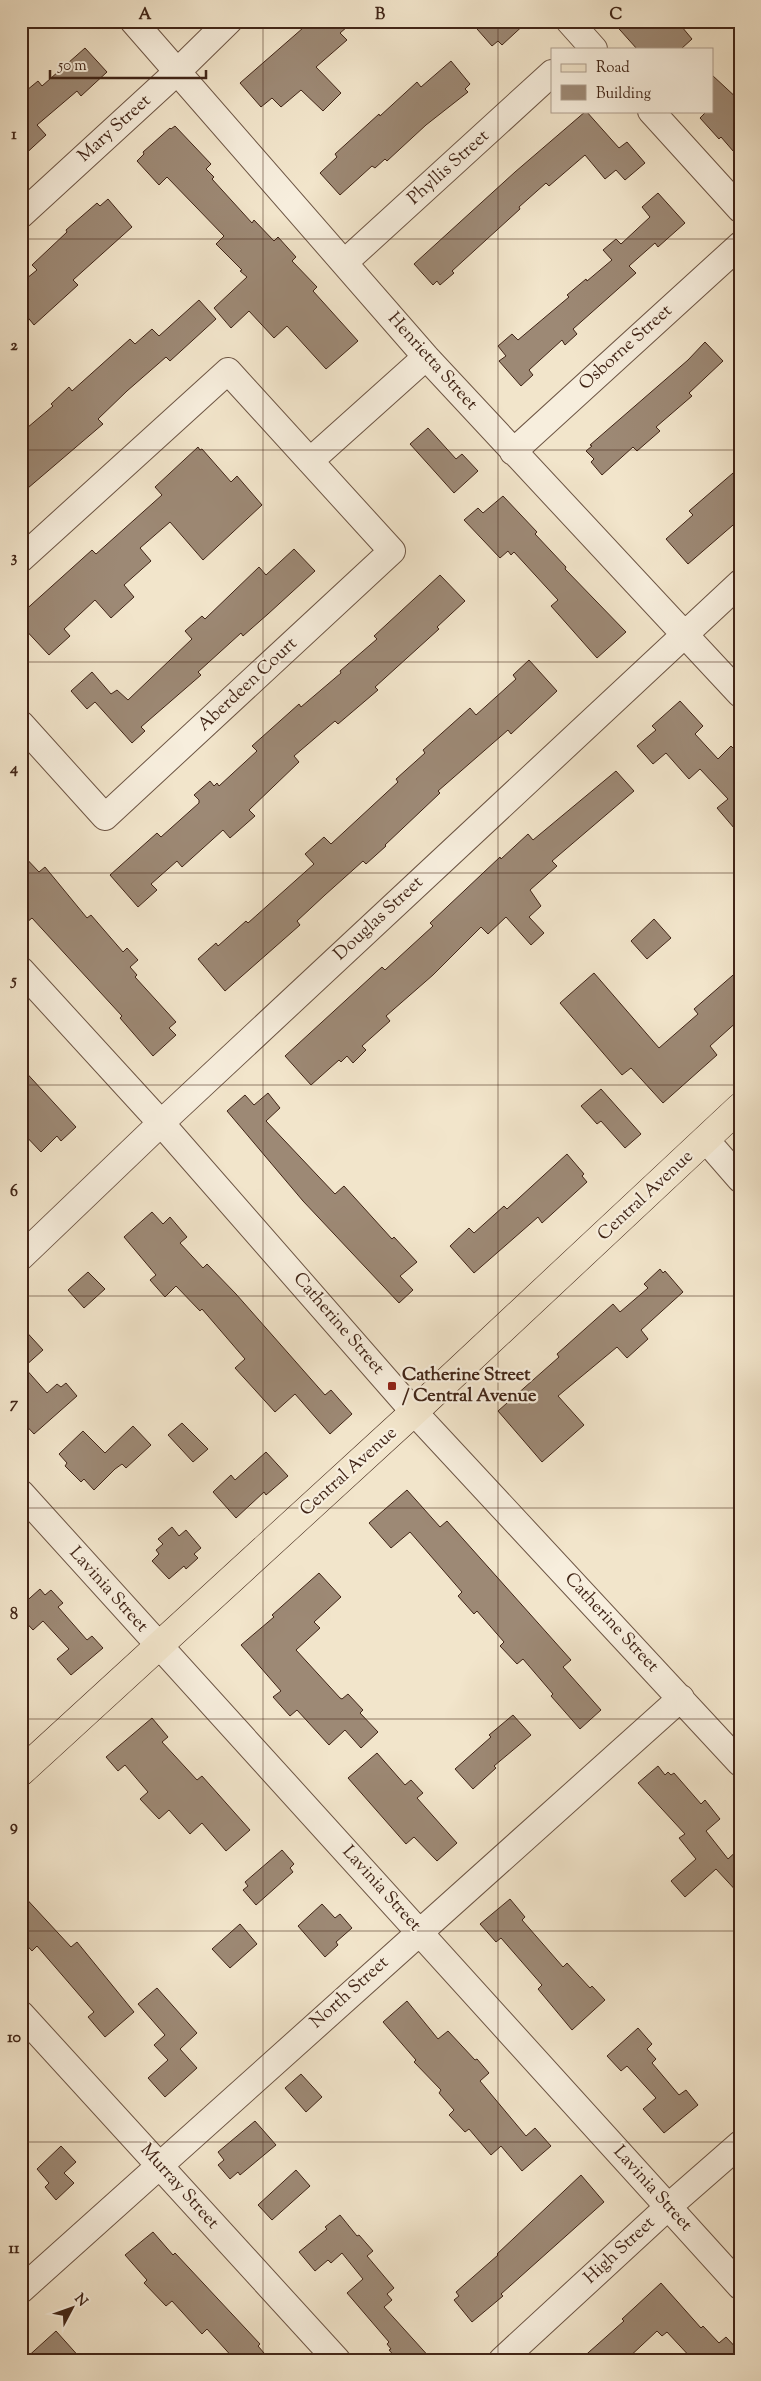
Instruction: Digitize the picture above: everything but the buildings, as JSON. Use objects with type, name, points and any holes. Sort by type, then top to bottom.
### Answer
[{"type":"main road","name":"Central Avenue","points":[[21,1772],[414,1412],[740,1107]]},
{"type":"street","name":"Henrietta Street","points":[[132,21],[345,262],[426,357],[740,694]]},
{"type":"street","name":"Mary Street","points":[[21,215],[178,72],[229,21]]},
{"type":"street","points":[[569,21],[587,46]]},
{"type":"street","name":"Phyllis Street","points":[[345,262],[551,74]]},
{"type":"street","points":[[652,112],[740,209]]},
{"type":"street","name":"Osborne Street","points":[[513,452],[740,245]]},
{"type":"street","points":[[310,461],[426,357]]},
{"type":"street","name":"Aberdeen Court","points":[[21,559],[228,371],[392,551],[106,816],[21,724]]},
{"type":"street","name":"Douglas Street","points":[[21,1257],[161,1123],[740,583]]},
{"type":"street","name":"Catherine Street","points":[[21,970],[161,1123],[414,1412],[740,1763]]},
{"type":"street","points":[[706,1140],[740,1178]]},
{"type":"street","name":"Lavinia Street","points":[[21,1493],[740,2286]]},
{"type":"street","name":"North Street","points":[[21,2290],[681,1698]]},
{"type":"street","name":"Murray Street","points":[[21,2014],[337,2360]]},
{"type":"street","name":"High Street","points":[[502,2360],[668,2207],[740,2144]]},
{"type":"place","name":"Catherine Street / Central Avenue","points":[[392,1386]]}]
